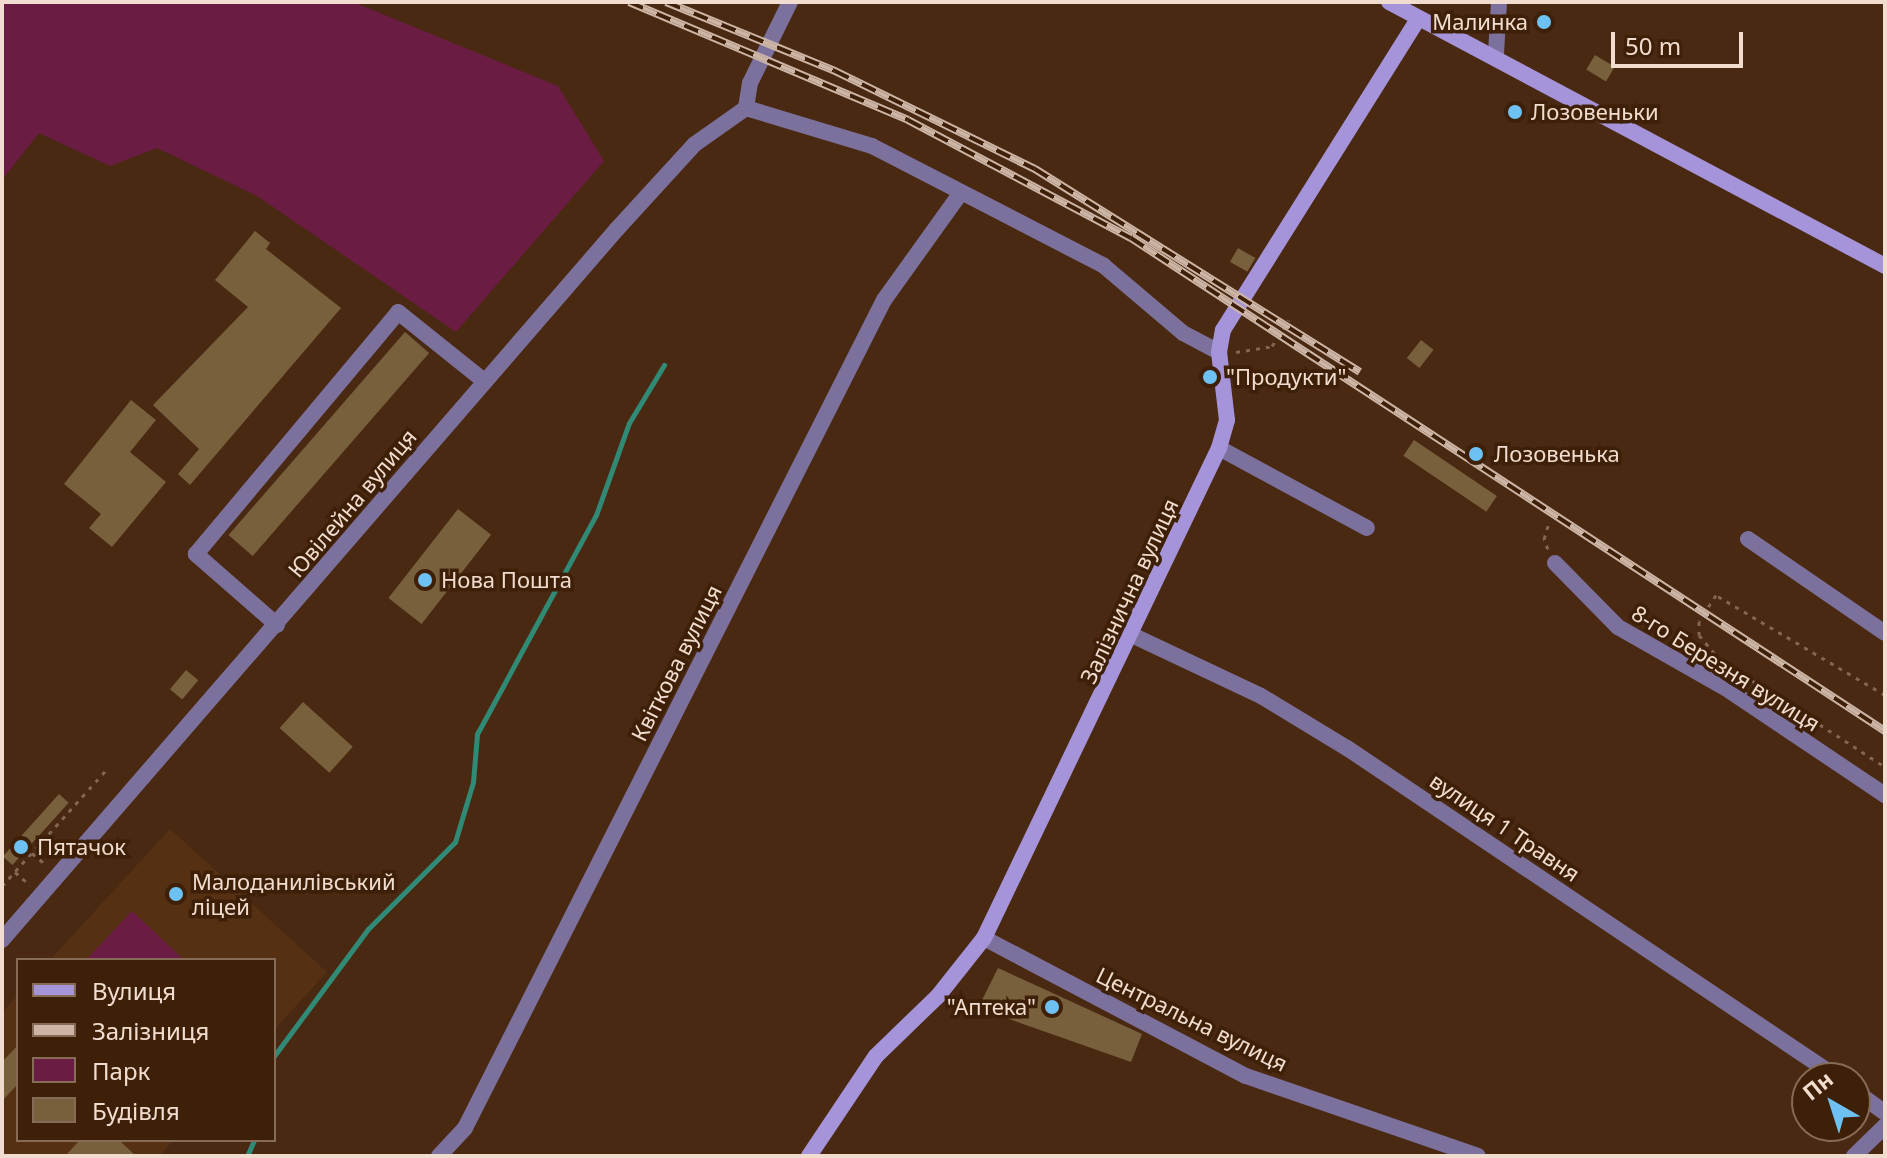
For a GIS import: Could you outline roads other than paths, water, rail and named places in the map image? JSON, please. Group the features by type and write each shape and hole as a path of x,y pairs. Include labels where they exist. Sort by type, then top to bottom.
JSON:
{"street":[{"path":"790,2 750,83 746,108 872,146 1104,266 1183,333 1219,352 1223,330 1419,18"},
{"path":"1389,2 1496,54 1885,266"},
{"path":"1496,54 1499,2"},
{"name":"Ювілейна вулиця","path":"2,940 277,625 484,381 695,144 746,108"},
{"name":"Квіткова вулиця","path":"439,1156 465,1128 884,300 960,194"},
{"path":"277,625 196,554 398,312 484,381"},
{"name":"Залізнична вулиця","path":"809,1156 876,1056 984,938 1134,636 1219,448 1228,401 1219,352"},
{"path":"1219,448 1367,528"},
{"path":"1748,539 1885,633"},
{"name":"8-го Березня вулиця","path":"1555,563 1618,627 1730,691 1885,795"},
{"name":"вулиця 1 Травня","path":"1134,636 1261,696 1347,748 1814,1062"},
{"name":"Центральна вулиця","path":"984,938 1246,1076 1478,1156"},
{"path":"1854,1156 1885,1126"}],"waterway":[{"path":"276,1053 368,929 455,842 473,782 477,734 596,515 629,423 664,365"},
{"path":"247,1156 253,1142"}],"railway":[{"path":"629,2 908,120 1131,238 1885,731"},
{"path":"666,2 835,71 1035,169 1360,372"}],"place":[{"name":"Малинка","path":"1544,22"},
{"name":"Лозовеньки","path":"1515,112"},
{"name":"\"Продукти\"","path":"1210,377"},
{"name":"Лозовенька","path":"1476,454"},
{"name":"Нова Пошта","path":"425,580"},
{"name":"Пятачок","path":"21,847"},
{"name":"Малоданилівський ліцей","path":"176,894"},
{"name":"\"Аптека\"","path":"1052,1007"}]}
